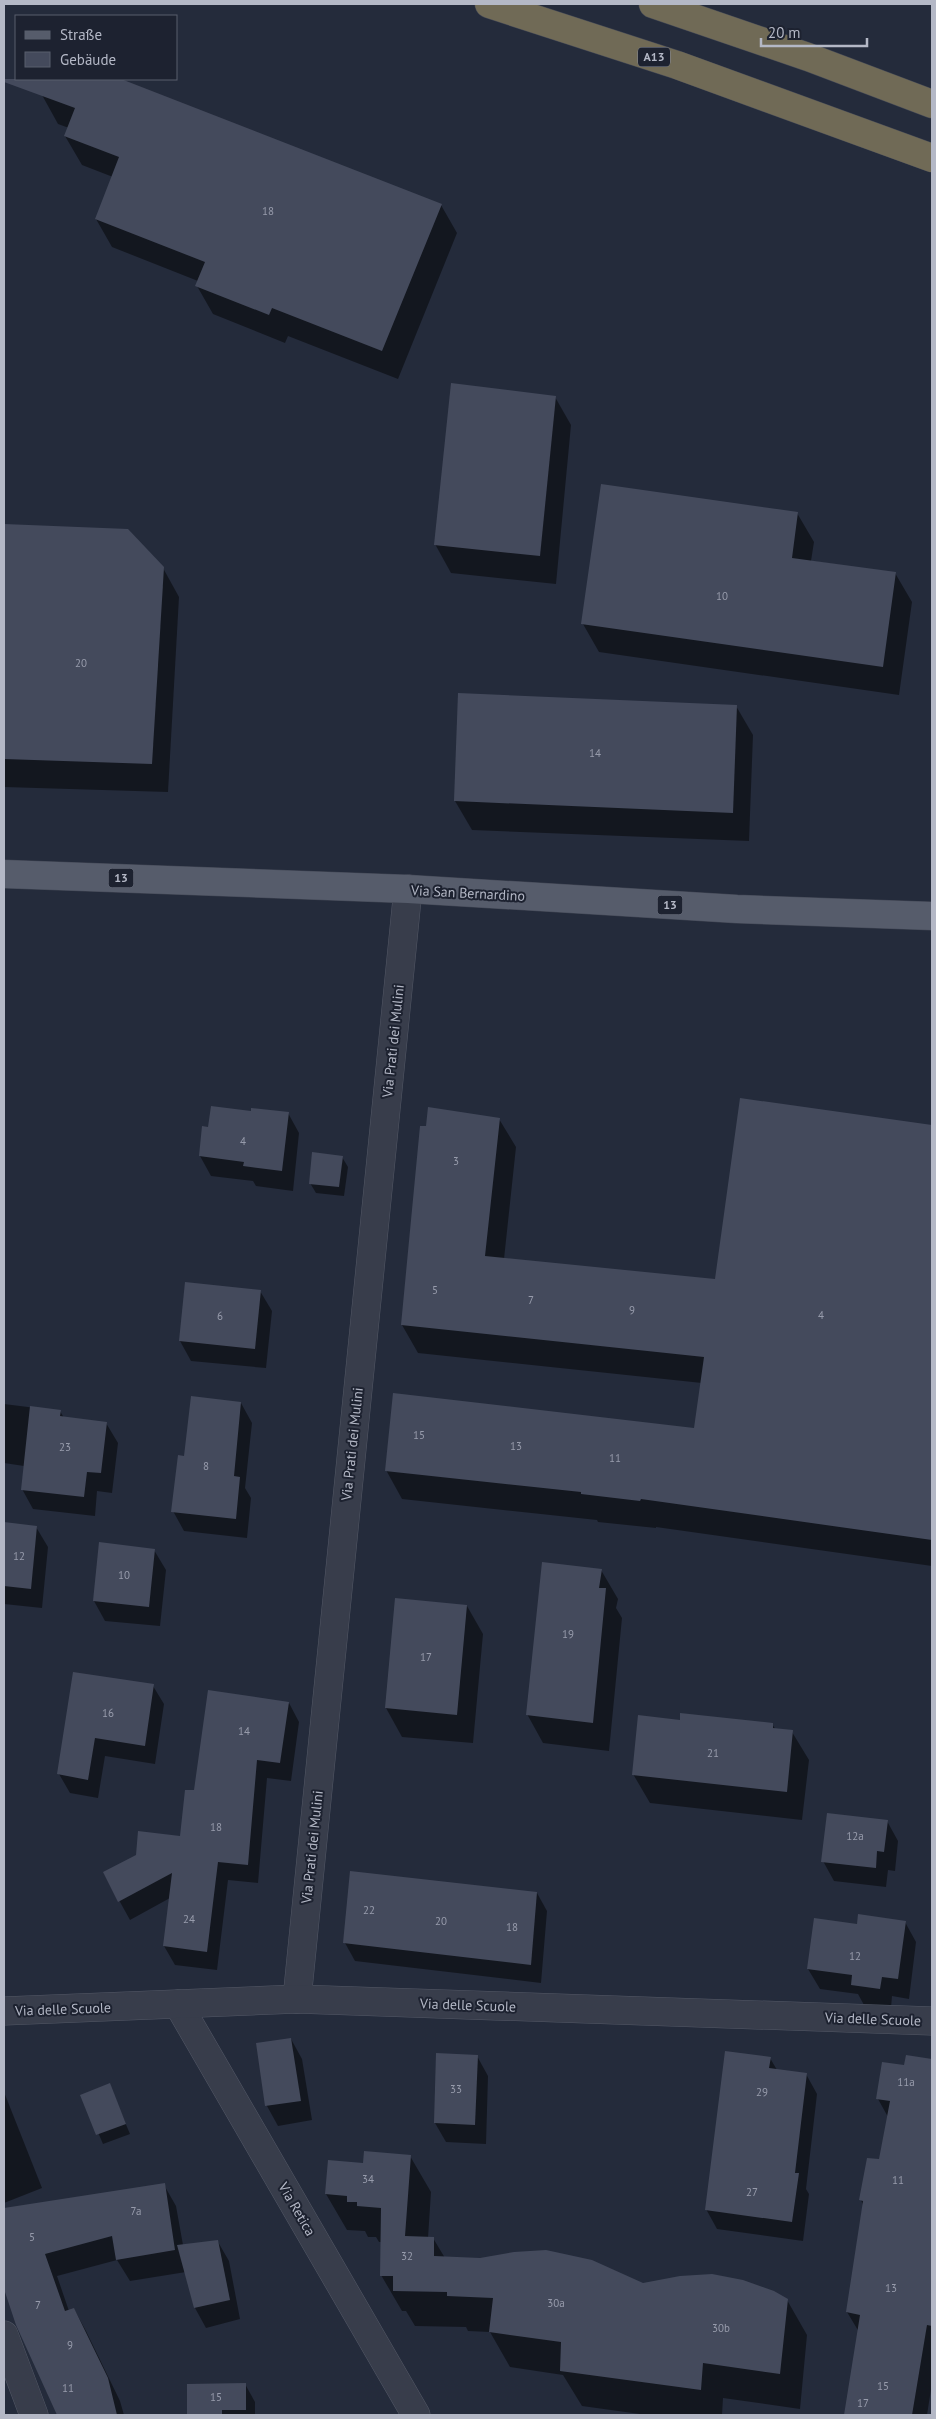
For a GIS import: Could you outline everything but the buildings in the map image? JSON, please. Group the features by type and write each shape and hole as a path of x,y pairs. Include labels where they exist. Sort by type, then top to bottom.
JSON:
{"highway":[{"name":"A13","path":"489,4 677,65 817,114 932,158"},
{"path":"653,4 808,57 932,104"}],"main road":[{"name":"Via San Bernardino","path":"4,874 408,889 737,909 932,916"}],"street":[{"name":"Via Prati dei Mulini","path":"296,1999 408,889"},
{"name":"Via delle Scuole","path":"4,2011 296,1999 932,2021"},
{"name":"Via Retica","path":"178,2004 416,2415"},
{"path":"4,2335 34,2415"}]}
